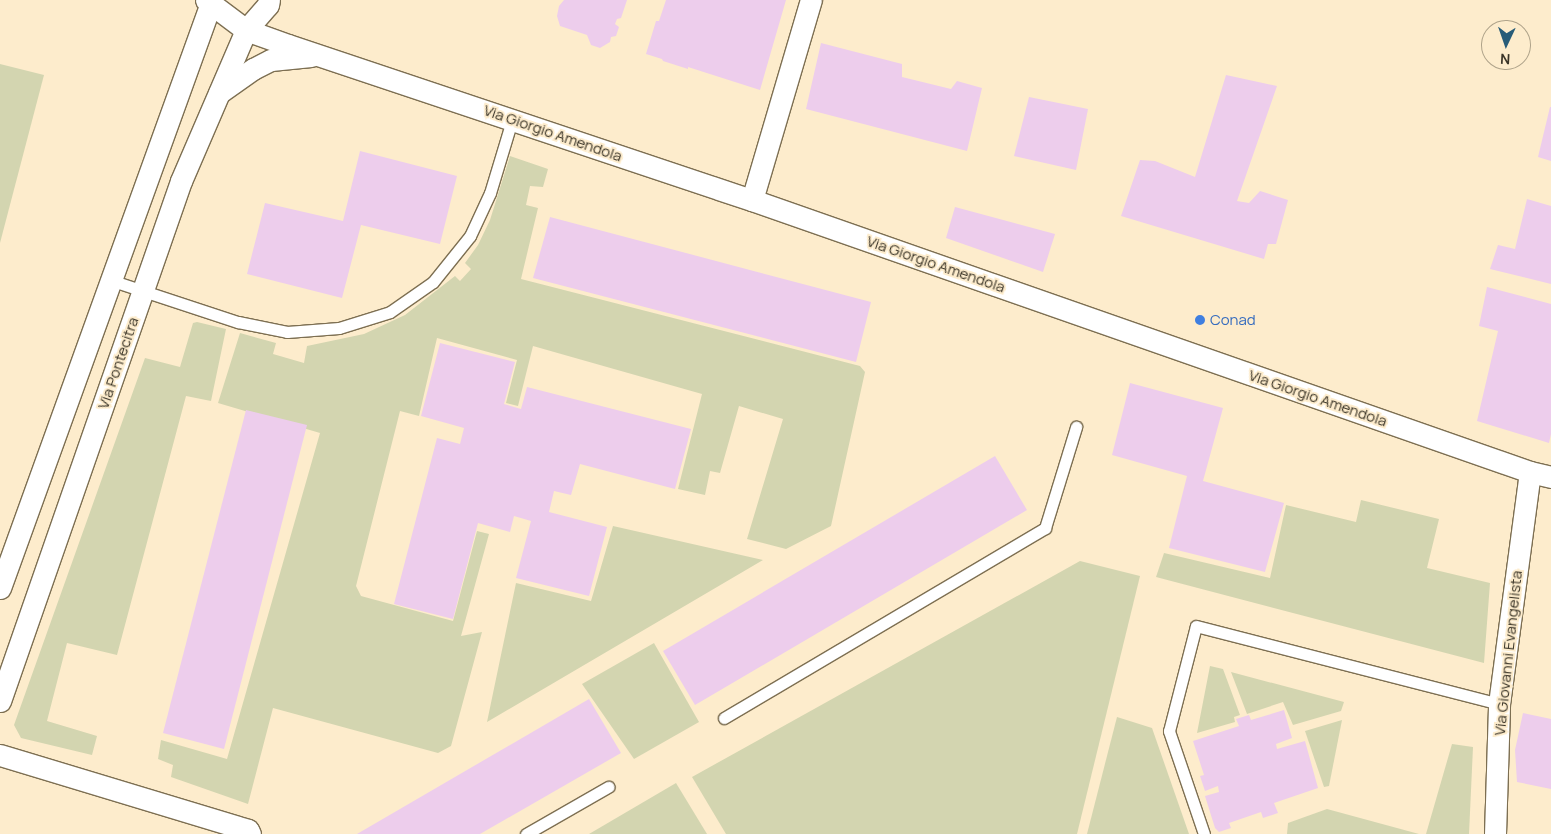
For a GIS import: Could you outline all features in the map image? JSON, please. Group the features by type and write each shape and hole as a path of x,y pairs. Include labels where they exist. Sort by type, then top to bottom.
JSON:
{"street":[{"name":"Via Pontecitra","path":"0,701 181,181 246,30 268,5 269,0"},
{"path":"752,200 811,0"},
{"name":"Via Giorgio Amendola","path":"208,2 246,30 752,200 1530,472 1551,477"},
{"path":"0,588 110,280 181,90 208,2"},
{"name":"Via Giorgio Amendola","path":"218,93 253,69 271,60 320,55"},
{"name":"Via Giovanni Evangelista","path":"1495,834 1499,704 1530,472"},
{"path":"0,755 248,830 250,834"}],"lane":[{"path":"110,280 238,322 287,332 338,328 390,312 434,282 470,236 490,193 512,120"},
{"path":"724,718 1045,528 1076,427"},
{"path":"1204,834 1169,732 1196,626 1499,704"},
{"path":"526,834 608,787"}],"green space":[{"path":"0,64 44,75 0,243"},
{"path":"510,156 548,169 543,187 530,186 526,205 538,208 521,279 860,366 865,372 831,526 786,549 747,539 783,419 739,406 720,473 710,471 705,495 678,489 702,394 533,346 518,406 506,403 517,360 437,338 419,416 400,411 356,586 361,596 453,621 477,531 489,534 461,636 482,632 451,746 438,753 273,708 248,804 171,777 173,765 158,759 161,740 227,759 320,433 218,403 240,333 276,343 273,354 304,363 307,346 364,334 405,315 455,276 460,281 471,269 465,263 478,245 490,220"},
{"path":"197,322 226,329 211,401 186,396 117,655 67,643 47,721 97,736 92,755 21,738 14,725 145,358 180,367 193,323"},
{"path":"1361,500 1439,519 1427,568 1490,583 1484,663 1156,577 1164,553 1270,578 1286,505 1356,522"},
{"path":"613,526 763,560 487,722 516,583 591,601"},
{"path":"1080,561 1140,576 1077,834 726,834 692,777"},
{"path":"654,643 699,722 634,759 582,684"},
{"path":"1210,666 1223,669 1240,715 1234,717 1235,722 1197,733"},
{"path":"1231,672 1344,702 1341,711 1293,725 1283,702 1247,714"},
{"path":"1117,717 1152,728 1189,834 1087,834"},
{"path":"1342,720 1329,786 1324,787 1305,731"},
{"path":"1452,744 1473,747 1469,834 1426,834"},
{"path":"676,783 707,834 589,834"},
{"path":"1327,809 1419,834 1287,834 1288,823"}],"building":[{"path":"564,0 627,0 621,18 617,19 615,24 619,27 616,36 611,37 610,42 600,48 591,45 587,35 560,26 557,16 559,6"},
{"path":"666,0 786,0 760,90 688,67 688,69 646,54 656,21 659,21"},
{"path":"821,43 902,64 902,77 951,89 957,81 982,88 967,151 806,109"},
{"path":"1226,75 1277,86 1237,201 1249,203 1260,191 1288,200 1276,244 1268,244 1264,259 1121,216 1140,160 1155,161 1195,177"},
{"path":"1029,97 1088,109 1076,170 1014,156"},
{"path":"1551,107 1551,161 1538,157"},
{"path":"360,151 457,176 440,244 361,225 342,298 247,274 265,203 343,221"},
{"path":"1527,199 1551,206 1551,284 1490,269 1498,245 1515,249"},
{"path":"955,207 1055,234 1043,272 946,238"},
{"path":"550,217 871,302 856,362 533,278"},
{"path":"1487,287 1551,304 1551,434 1549,443 1477,421 1498,331 1479,326"},
{"path":"440,343 515,362 504,404 521,409 527,387 691,429 675,489 580,464 571,495 554,491 549,512 607,527 589,596 516,578 531,521 514,516 510,532 478,523 453,619 394,604 437,438 460,444 464,428 421,416"},
{"path":"1130,383 1223,408 1203,481 1284,503 1265,572 1169,548 1187,476 1112,455"},
{"path":"246,410 307,425 224,749 163,733"},
{"path":"995,456 1027,510 695,705 663,651"},
{"path":"589,699 621,753 480,834 357,834"},
{"path":"1284,710 1292,738 1276,744 1277,749 1305,741 1318,788 1274,803 1278,813 1263,818 1261,812 1229,823 1231,828 1219,832 1215,828 1205,796 1219,792 1218,786 1205,791 1200,776 1204,775 1193,741 1239,726 1236,719 1249,715 1251,720"},
{"path":"1523,713 1551,719 1551,789 1517,782 1515,750"}],"place":[{"name":"Conad","path":"1200,320"}]}
